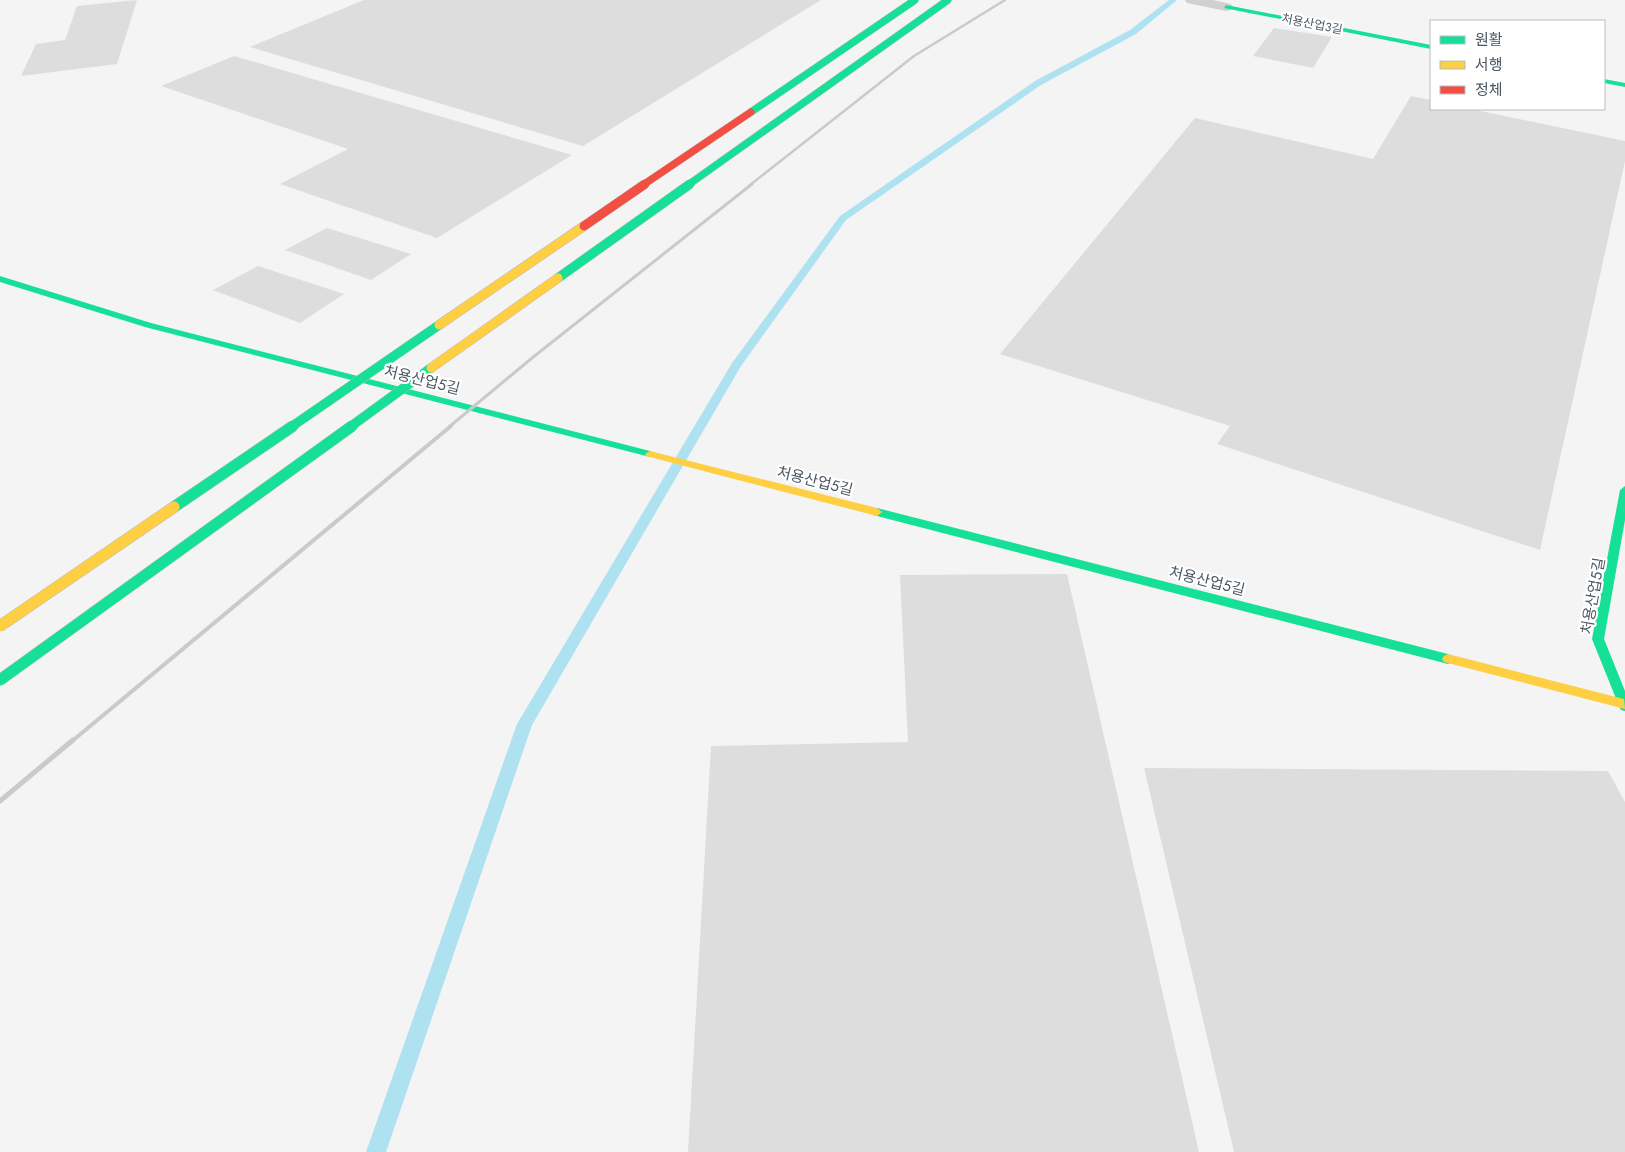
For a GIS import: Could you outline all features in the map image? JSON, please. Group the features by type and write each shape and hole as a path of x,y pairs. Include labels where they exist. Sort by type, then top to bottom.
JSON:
{"main road":[{"path":"0,626 915,0"},
{"path":"0,680 263,488 948,0"},
{"name":"처용산업3길","path":"1226,7 1430,47"},
{"path":"1605,81 1625,85"},
{"name":"처용산업5길","path":"0,279 148,325 1625,705"},
{"name":"처용산업5길","path":"1625,490 1598,639 1625,705"}],"street":[{"name":"처용산업3길","path":"1192,0 1226,7"}],"building":[{"path":"137,0 117,64 21,76 36,44 65,40 77,6"},
{"path":"364,0 821,0 583,146 250,47"},
{"path":"1274,28 1332,37 1313,68 1253,56"},
{"path":"234,56 572,155 437,238 280,184 348,149 161,86"},
{"path":"1411,96 1430,100 1430,110 1476,110 1625,141 1625,161 1540,550 1217,444 1230,426 1000,354 1195,118 1373,159"},
{"path":"327,228 411,254 371,280 285,250"},
{"path":"258,266 344,294 300,323 213,290"},
{"path":"1067,574 1199,1152 688,1152 711,746 908,742 900,575"},
{"path":"1144,768 1608,771 1625,802 1625,1152 1234,1152"}],"waterway":[{"path":"376,1152 525,724 736,365 843,218 1038,83 1133,32 1173,0"}],"railway":[{"path":"750,185 914,56 1005,0"},
{"path":"449,427 532,358 752,184"},
{"path":"71,742 451,426"},
{"path":"0,801 73,740"}],"traffic: fast":[{"path":"751,112 915,0"},
{"path":"558,278 948,0"},
{"path":"1226,7 1430,47"},
{"path":"1605,81 1625,85"},
{"path":"0,279 148,325 650,454"},
{"path":"174,507 439,325"},
{"path":"0,680 431,368"},
{"path":"1625,490 1598,639 1625,706"},
{"path":"877,512 1448,659"}],"traffic: slow":[{"path":"439,325 584,226"},
{"path":"431,368 558,278"},
{"path":"650,454 877,512"},
{"path":"0,626 174,507"},
{"path":"1448,659 1624,704"}],"traffic: jam":[{"path":"584,226 751,112"}]}
